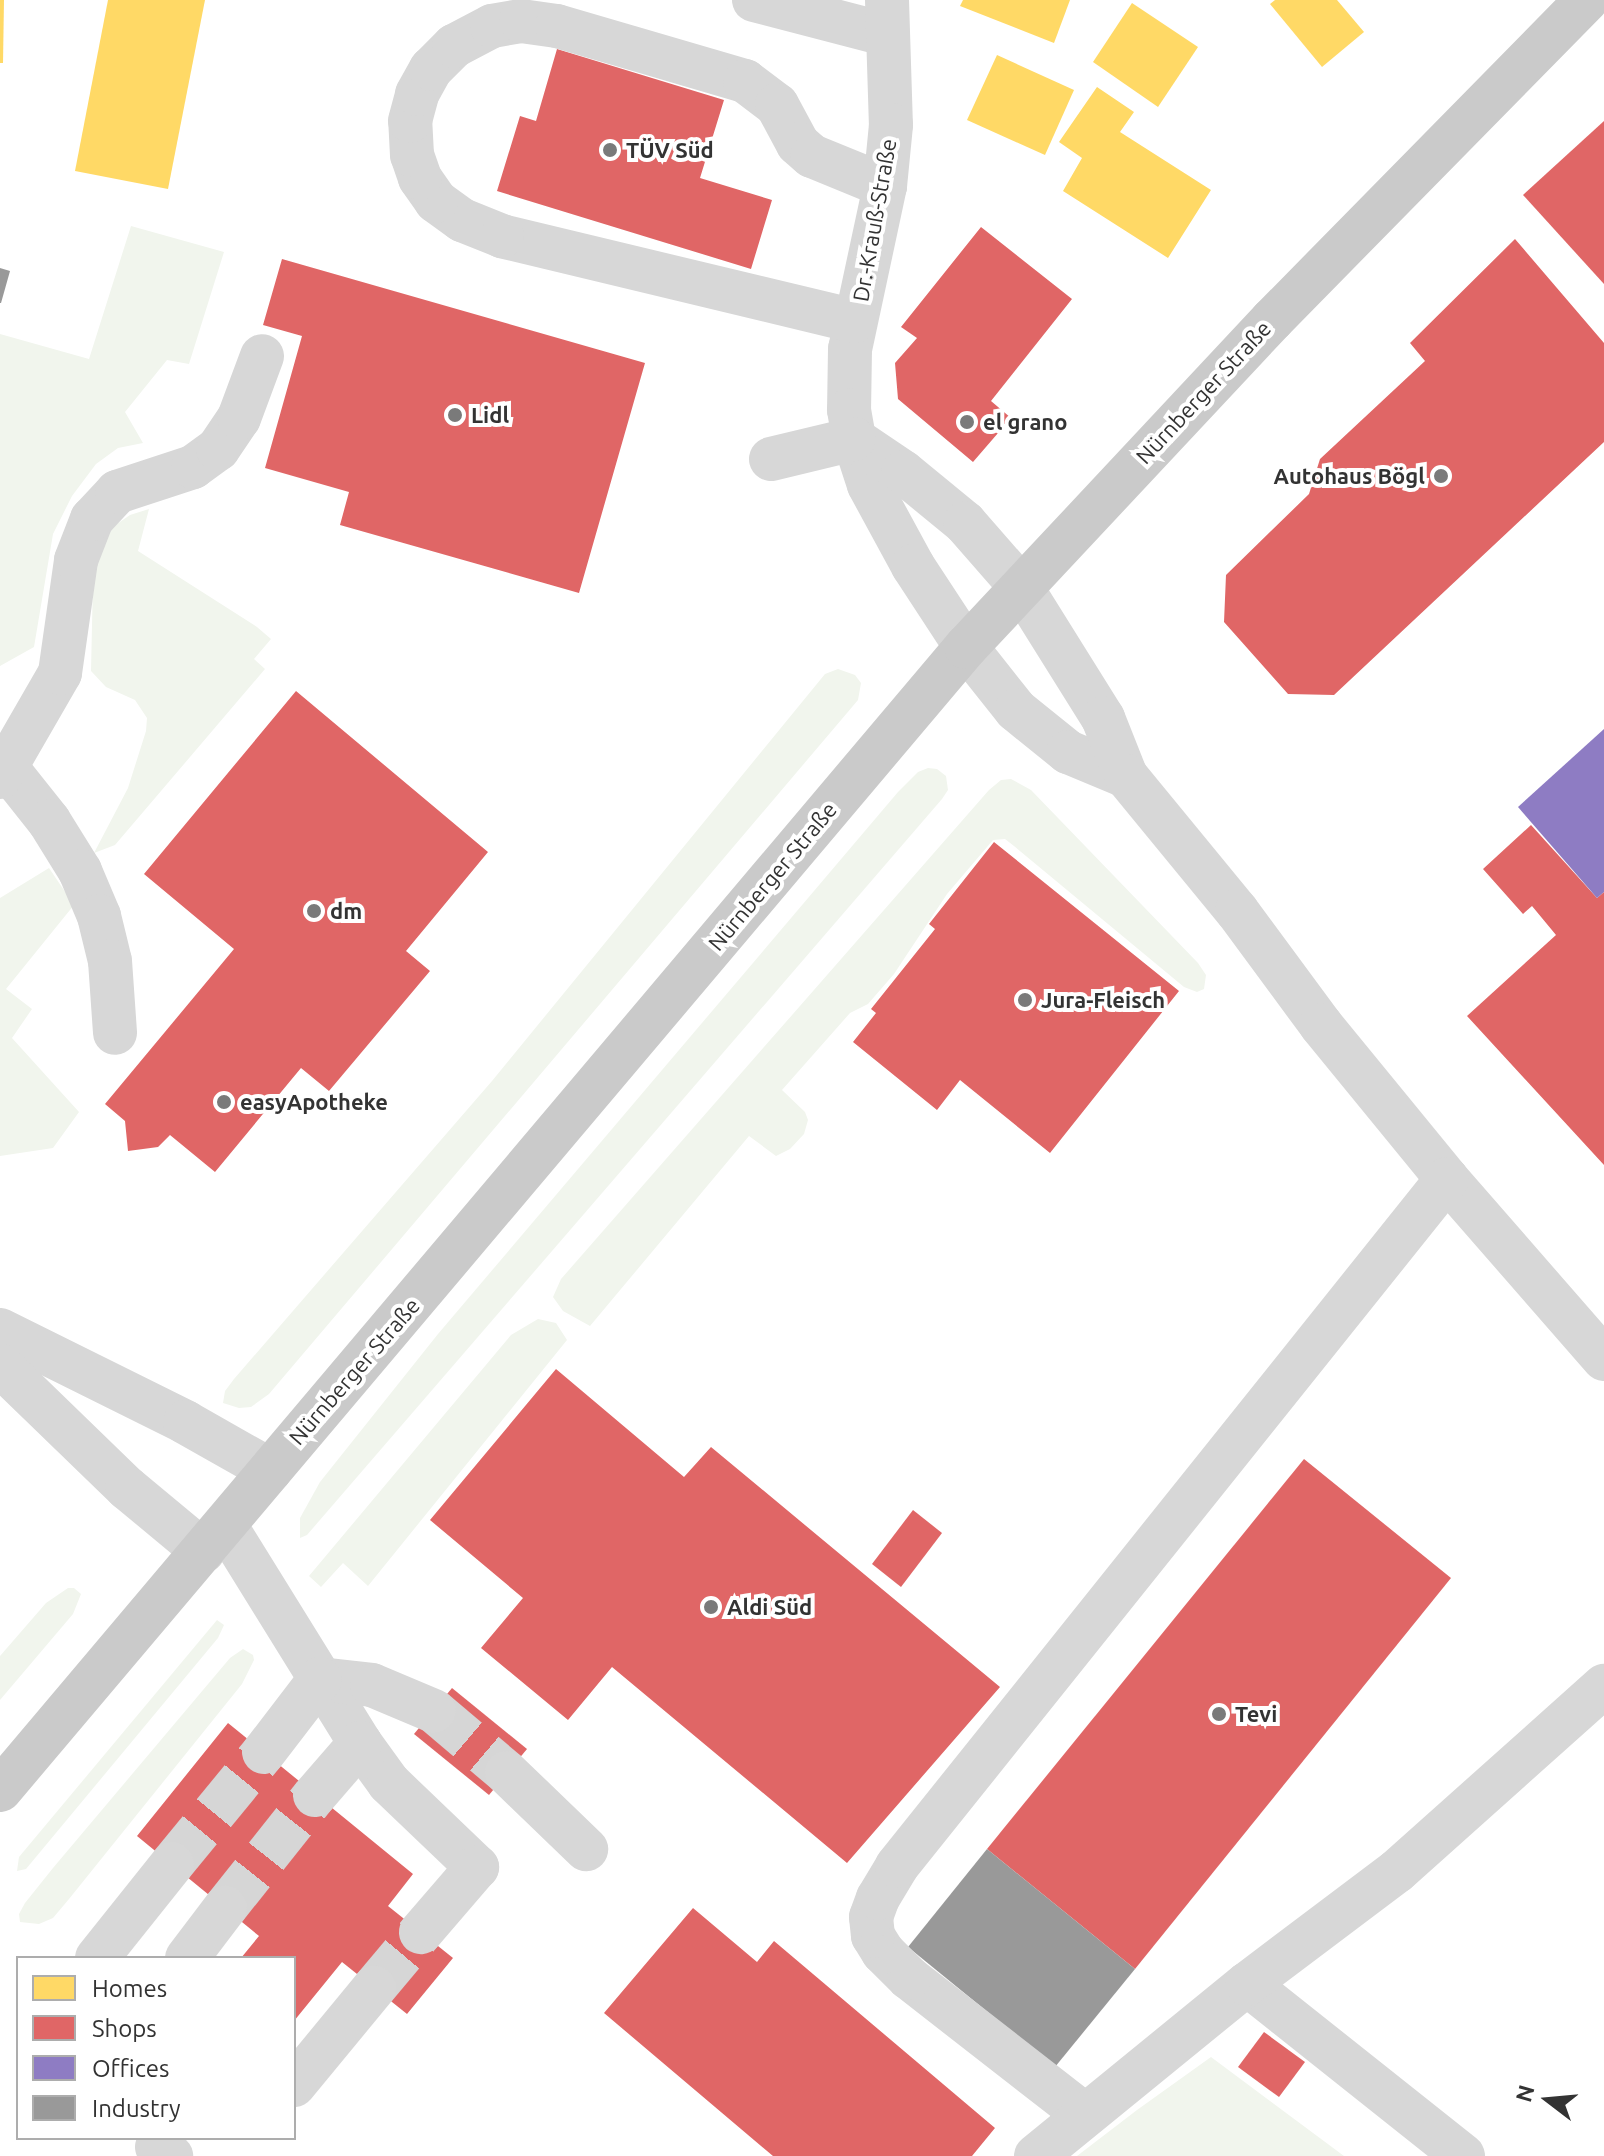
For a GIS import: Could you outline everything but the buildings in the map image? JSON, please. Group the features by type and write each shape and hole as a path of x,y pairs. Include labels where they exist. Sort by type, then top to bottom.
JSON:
{"main road":[{"name":"Nürnberger Straße","path":"0,1790 966,647 1272,320 1587,0"}],"street":[{"path":"754,0 887,17"},
{"name":"Dr.-Krauß-Straße","path":"887,17 891,125 885,186 855,321 848,379 854,439 869,485 892,529 966,647 1016,710 1045,737 1068,752 1126,776"},
{"path":"855,321 502,236 462,220 436,201 420,178 412,155 410,121 417,94 431,69 454,46 492,26 533,22 668,56 745,81 777,105 798,144 812,156 885,186"},
{"path":"115,1033 110,961 99,916 80,871 49,821 3,772 60,673 76,560 92,519 117,492 193,467 218,449 239,418 262,356"},
{"path":"771,459 854,439 903,472 965,523 1021,587 1103,718 1126,776 1237,911 1321,1025 1447,1179 1604,1359"},
{"path":"1085,2115 909,1978 873,1936 871,1917 874,1907 897,1866 1447,1179"},
{"path":"0,1330 185,1422 270,1470"},
{"path":"0,1365 127,1488 214,1538 320,1679 389,1783 477,1867 421,1932"},
{"path":"320,1679 372,1685 434,1711"},
{"path":"264,1752 320,1679"},
{"path":"1036,2156 1247,1984 1397,1871 1604,1686"},
{"path":"315,1795 360,1743"},
{"path":"507,1773 586,1849"},
{"path":"99,1956 172,1864"},
{"path":"189,1956 225,1908"},
{"path":"1247,1984 1463,2156"},
{"path":"296,2083 374,1988"}],"shaded area":[{"path":"131,226 224,252 189,364 167,360 125,412 143,443 118,448 96,464 72,496 53,534 34,647 0,666 0,334 89,359"},
{"path":"149,509 138,551 271,639 254,659 265,669 115,845 94,853 128,788 146,731 147,718 135,700 106,687 91,671 93,579 102,545 114,526 130,515"},
{"path":"838,669 855,675 861,683 858,700 269,1394 251,1407 239,1408 223,1403 225,1391 234,1379 492,1081 825,674"},
{"path":"937,769 946,776 948,790 942,799 307,1535 300,1538 300,1518 320,1482 438,1334 898,792 918,772"},
{"path":"1011,779 1031,790 1198,963 1206,975 1204,989 1197,992 1184,987 1005,839 993,840 947,894 894,974 868,1004 850,1013 782,1090 805,1112 808,1120 804,1134 790,1149 776,1156 749,1136 590,1326 563,1311 553,1297 561,1279 989,790 1001,780"},
{"path":"49,868 74,905 6,989 32,1009 12,1038 79,1112 53,1148 0,1156 0,898"},
{"path":"538,1319 556,1323 567,1340 368,1586 343,1563 321,1587 309,1576 511,1335"},
{"path":"68,1588 74,1588 81,1594 73,1614 0,1700 0,1656 46,1603"},
{"path":"217,1620 224,1625 218,1638 26,1869 17,1871 19,1857"},
{"path":"243,1649 253,1655 254,1660 242,1684 69,1899 53,1918 39,1924 20,1922 19,1914 25,1903 53,1868 230,1658"},
{"path":"1211,2057 1344,2156 1077,2156 1137,2110"}],"tunnel":[{"path":"434,1711 507,1773"},
{"path":"172,1864 264,1752"},
{"path":"225,1908 315,1795"},
{"path":"374,1988 421,1932"}],"place":[{"name":"TÜV Süd","path":"610,150"},
{"name":"Lidl","path":"455,415"},
{"name":"el grano","path":"967,422"},
{"name":"Autohaus Bögl","path":"1441,476"},
{"name":"dm","path":"314,911"},
{"name":"Jura-Fleisch","path":"1025,1000"},
{"name":"easyApotheke","path":"224,1102"},
{"name":"Aldi Süd","path":"711,1607"},
{"name":"Tevi","path":"1219,1714"}]}
